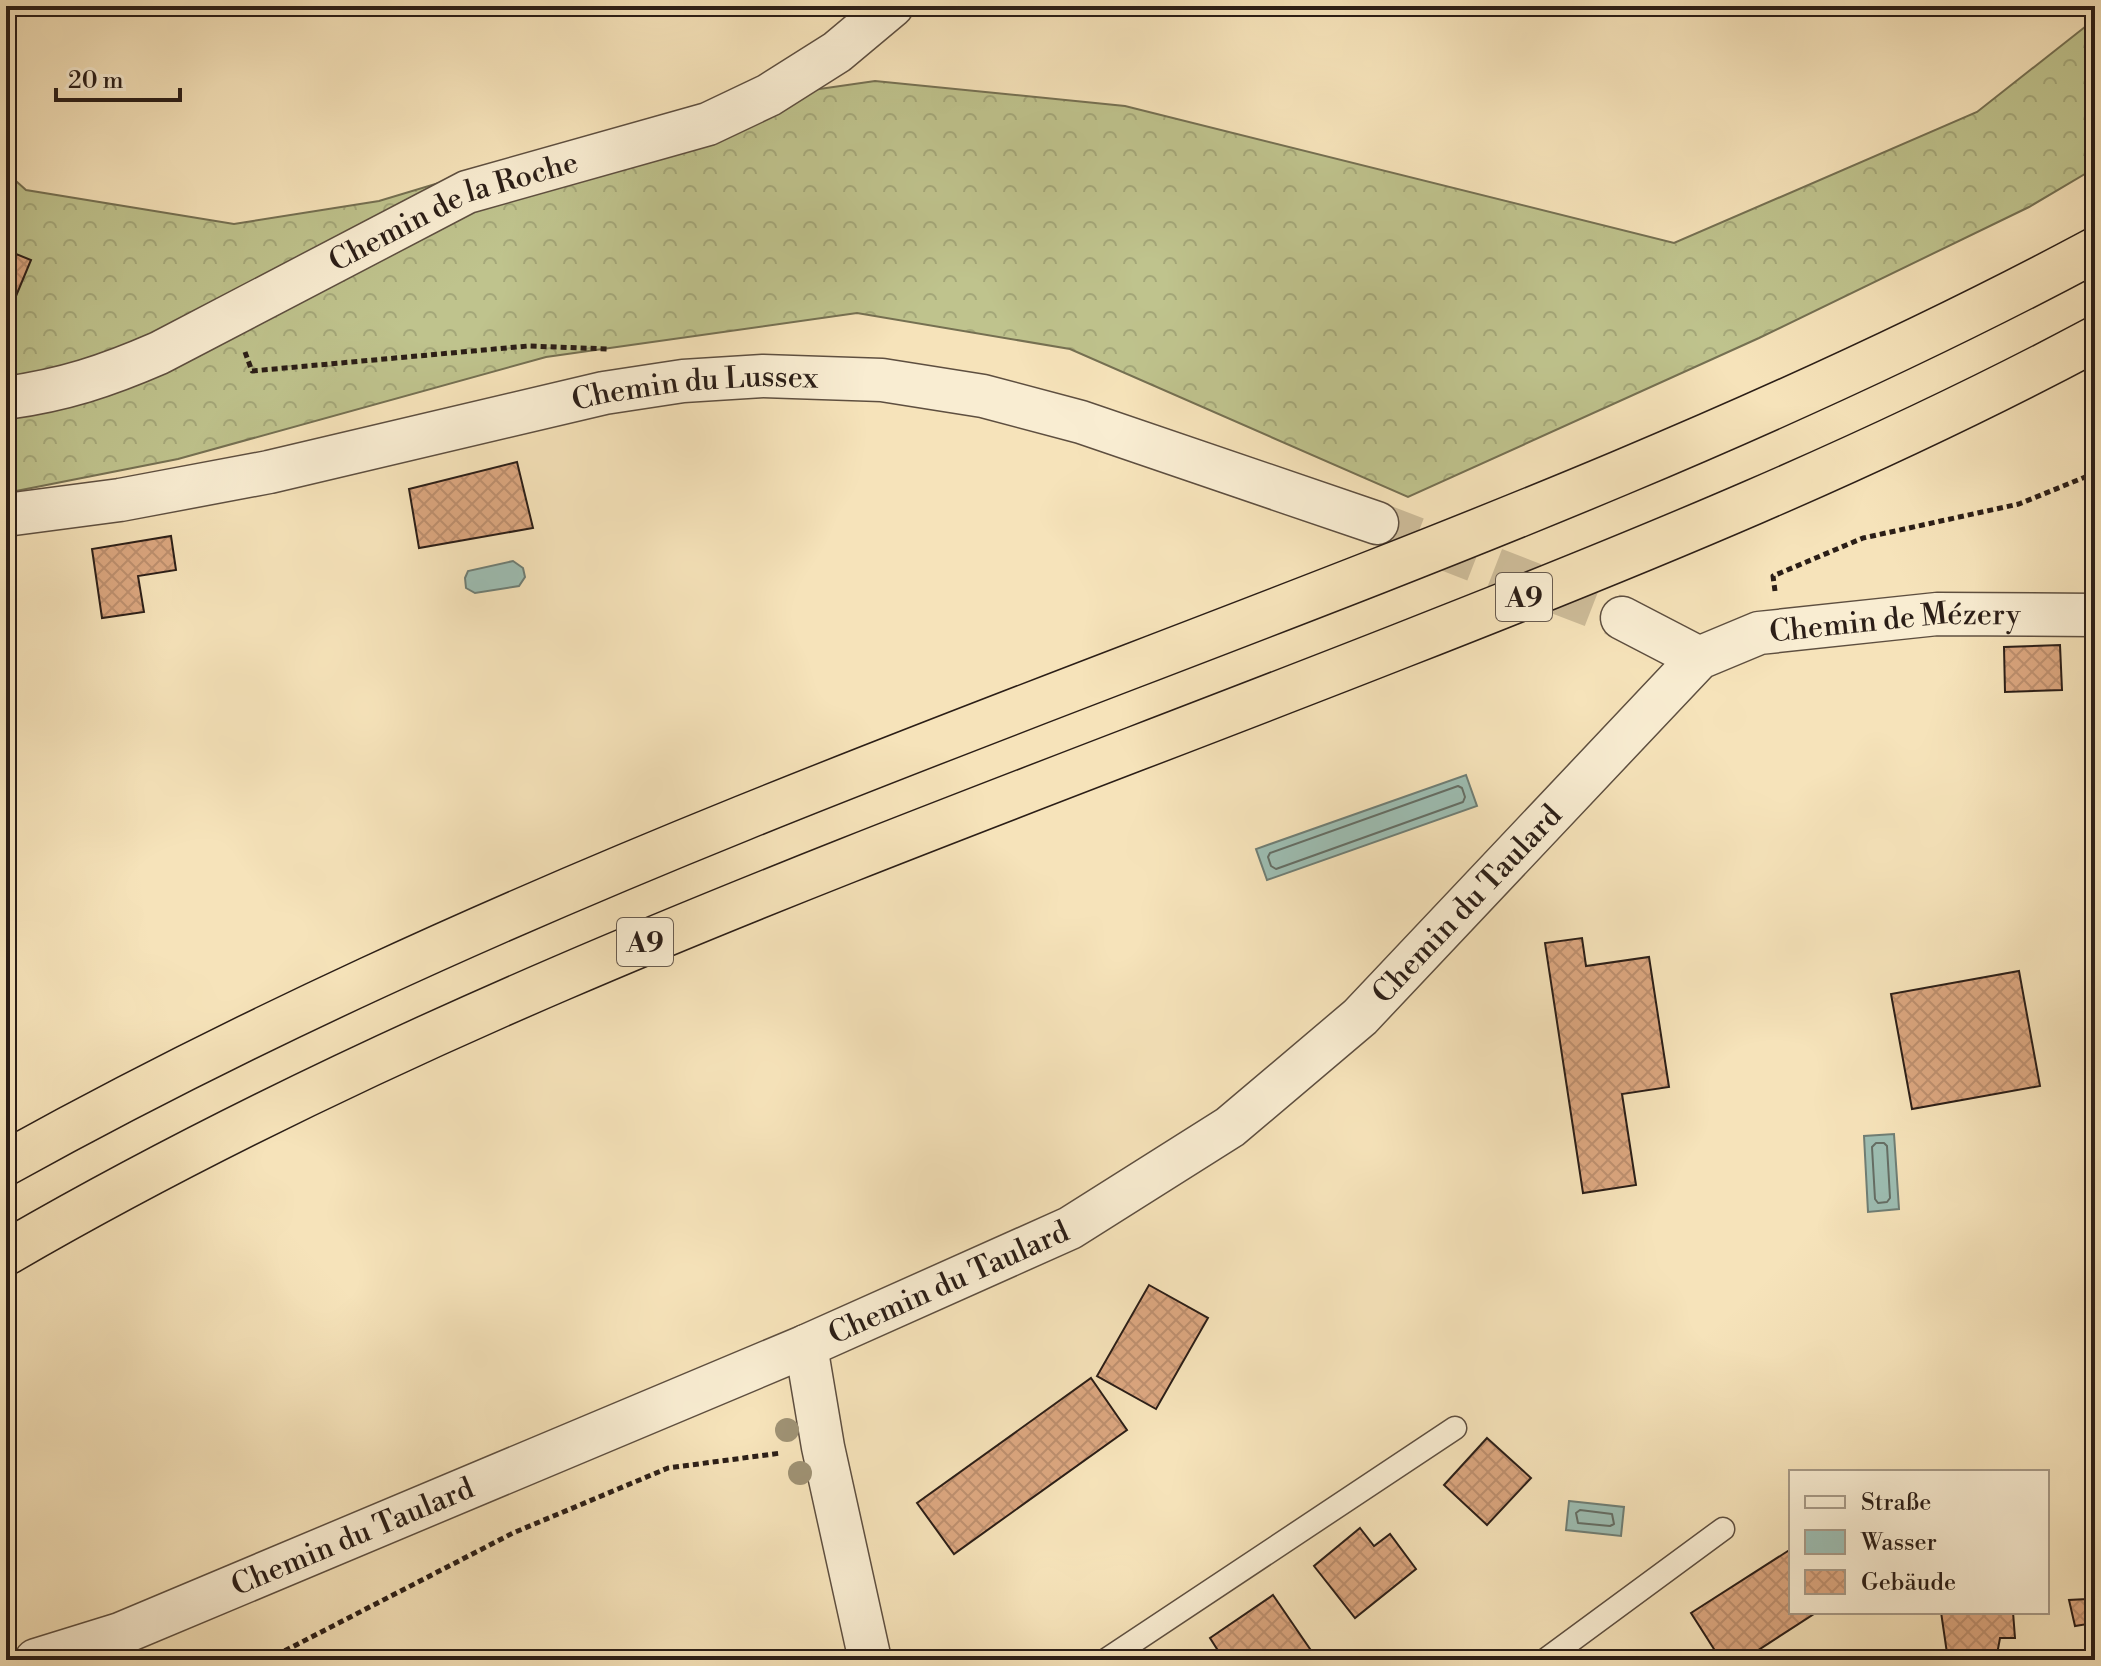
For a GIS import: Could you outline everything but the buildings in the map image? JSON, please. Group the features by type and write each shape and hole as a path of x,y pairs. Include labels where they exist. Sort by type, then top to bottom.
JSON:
{"highway":[{"name":"A9","path":"6,1163 210,1054 529,907 743,817 1497,523 1709,436 1923,339 2095,250"},
{"name":"A9","path":"6,1253 246,1123 493,1008 771,890 1451,626 1740,508 1943,416 2095,339"}],"street":[{"name":"Chemin de la Roche","path":"6,398 55,391 106,376 159,353 467,192 708,124 769,95 837,52 892,6"},
{"name":"Chemin du Lussex","path":"6,515 120,500 269,472 604,393 683,381 763,376 882,380 983,396 1081,422 1377,523"},
{"name":"Chemin de Mézery","path":"1699,658 1759,633 1849,623 1937,614 2095,615"},
{"path":"1622,618 1699,658"},
{"name":"Chemin du Taulard","path":"36,1660 120,1634 806,1346 1070,1228 1230,1127 1360,1017 1699,658"},
{"path":"806,1346 823,1447 870,1660"}],"lane":[{"path":"1106,1660 1455,1428"},
{"path":"1545,1660 1723,1529"}],"path":[{"path":"252,371 528,346 615,350"},
{"path":"1773,576 1863,538 2019,504 2095,473"},
{"path":"267,1660 513,1533 668,1468 823,1447"}],"green space":[{"path":"2095,19 2095,168 2029,207 1759,338 1408,497 1070,349 857,313 546,357 178,459 6,493 6,172 26,190 234,224 379,201 688,108 875,81 1125,106 1674,243 1977,112"}],"water":[{"path":"513,561 523,568 525,577 519,586 475,593 466,588 468,571"},
{"path":"1466,775 1477,806 1267,880 1256,849"},
{"path":"1894,1134 1899,1209 1868,1212 1864,1136"},
{"path":"1569,1501 1624,1507 1621,1536 1566,1530"}],"tunnel":[{"path":"1377,523 1622,618"}]}
